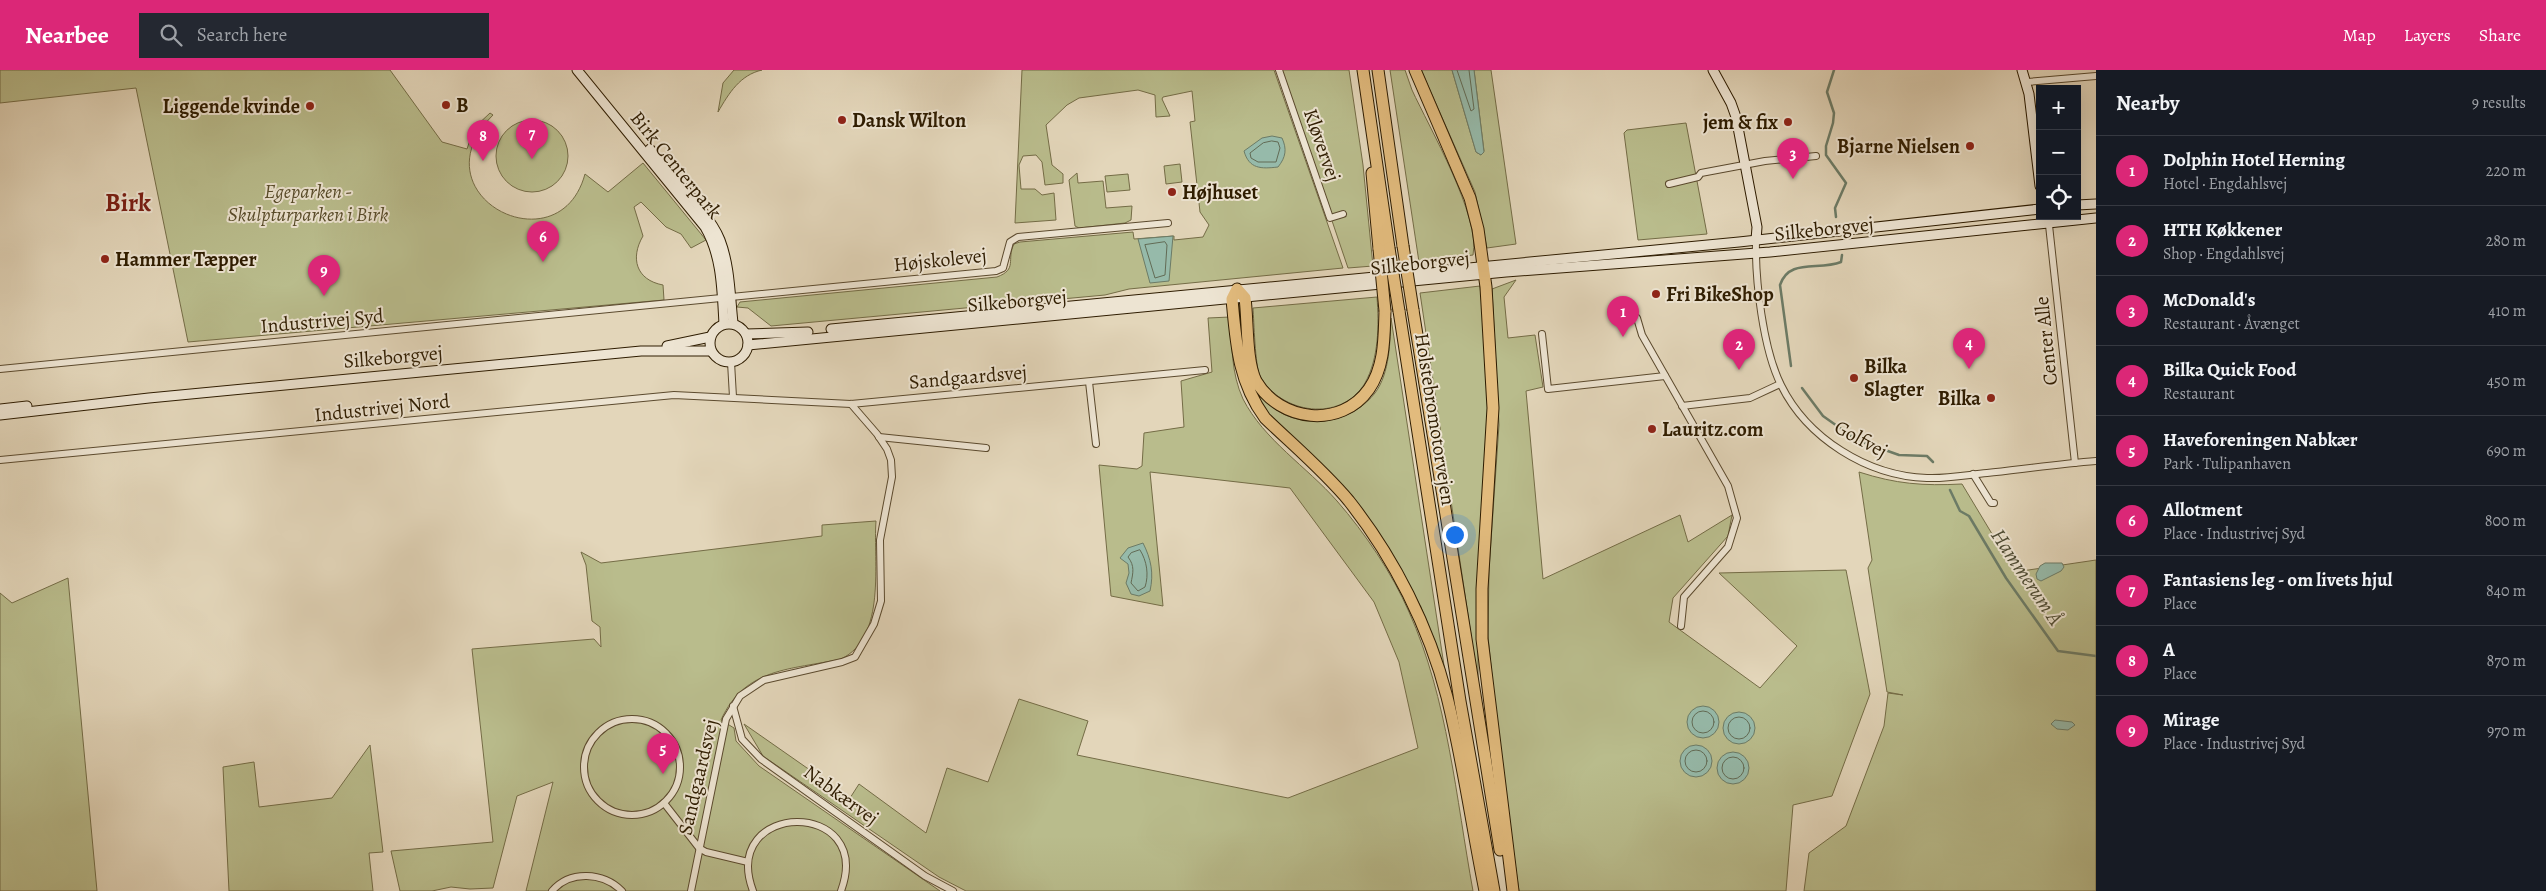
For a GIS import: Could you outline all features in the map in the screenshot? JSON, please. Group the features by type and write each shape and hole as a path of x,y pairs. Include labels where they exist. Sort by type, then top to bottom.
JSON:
{"highway":[{"path":"1238,295 1254,376 1269,397 1284,409 1304,416 1323,416 1342,410 1357,401 1369,389 1379,369 1384,348 1384,249 1372,188 1372,138 1363,70"},
{"name":"Holstebromotorvejen","path":"1378,70 1413,310 1508,891"},
{"path":"1415,70 1470,198 1478,229 1484,270 1491,342 1493,408 1482,589 1482,639 1513,891"},
{"name":"Holstebromotorvejen","path":"1384,249 1399,311 1459,691 1494,891"},
{"path":"1238,295 1240,368 1245,386 1255,405 1265,418 1348,500 1390,561 1416,609 1435,658 1447,697 1485,891"}],"main road":[{"name":"Birk Centerpark","path":"577,70 592,84"},
{"name":"Birk Centerpark","path":"584,70 592,84 705,227 713,241 726,298 728,324"},
{"path":"1713,70 1731,103 1746,164 1757,228 1756,240"},
{"path":"2022,70 2026,82 2039,175"},
{"path":"2081,205 2096,204"},
{"name":"Silkeborgvej","path":"748,345 800,338 1484,270 2036,209"},
{"name":"Silkeborgvej","path":"2081,218 2096,218"},
{"name":"Silkeborgvej","path":"1484,270 1756,254 2041,220"},
{"name":"Silkeborgvej","path":"746,334 807,332 1238,295"},
{"path":"728,324 743,329 746,334 748,345 743,356 731,362 720,360 711,351 710,337 714,330 728,324"},
{"name":"Silkeborgvej","path":"641,351 710,337"},
{"name":"Silkeborgvej","path":"0,415 149,398 641,351 711,351"},
{"name":"Silkeborgvej","path":"0,409 149,398"}],"street":[{"name":"Kløvervej","path":"1279,70 1330,218 1343,214"},
{"path":"2026,82 2088,74 2096,76"},
{"path":"1669,184 1698,177 1701,173 1746,164 1816,156"},
{"name":"Center Alle","path":"2049,220 2075,463"},
{"name":"Højskolevej","path":"726,298 996,271 1003,268 1010,242 1018,237 1168,223"},
{"name":"Golfvej","path":"1756,240 1756,254 1767,340 1780,384 1794,407 1811,427 1834,446 1886,472 1926,478 2096,461"},
{"name":"Industrivej Syd","path":"0,368 726,298"},
{"path":"1637,318 1642,335 1728,486 1737,518 1728,547 1684,597 1681,626"},
{"path":"1542,334 1548,389 1665,376"},
{"path":"731,362 733,397"},
{"name":"Sandgaardsvej","path":"733,397 851,404 1205,370"},
{"path":"1089,382 1096,444"},
{"path":"1682,406 1750,398 1780,384"},
{"name":"Industrivej Nord","path":"0,460 674,395 733,397"},
{"name":"Sandgaardsvej","path":"690,891 726,719 733,706 750,688 764,680 842,662 855,656 864,644 874,624 881,600 880,540 892,476 891,460 878,437 851,404"},
{"path":"878,437 986,448"},
{"path":"1973,474 1991,503 1994,503"},
{"name":"Nabkærvej","path":"733,706 742,738 761,759 925,876 953,891"},
{"path":"634,718 648,721 661,728 672,738 678,751 680,772 673,792 664,804 645,813 623,814 609,809 598,801 589,789 584,776 584,761 588,747 596,735 607,725 620,720 634,718"},
{"path":"664,804 699,848 706,852 748,862"},
{"path":"752,891 748,879 748,862 754,845 765,832 780,824 797,820 814,823 829,832 840,845 846,861 846,878 841,891"},
{"path":"552,891 568,879 584,875 601,877 616,884 622,891"}],"green space":[{"name":"Egeparken - Skulpturparken i Birk","path":"0,70 390,70 442,142 467,149 474,128 490,113 493,115 473,144 470,171 480,194 499,210 523,219 548,217 570,202 585,174 608,192 643,163 706,240 691,248 681,234 666,227 641,202 634,207 643,236 637,252 636,260 638,267 647,278 663,285 664,300 188,342 136,88 0,103"},
{"path":"734,70 762,70 754,72 741,80 718,112 723,83"},
{"path":"1022,70 1274,70 1343,268 1129,289 1105,295 771,326 748,308 737,307 740,302 997,277 1007,271 1014,244 1020,242 1133,232 1134,239 1174,236 1174,240 1203,237 1209,225 1200,212 1190,122 1195,121 1192,91 1163,97 1162,99 1170,116 1156,117 1155,95 1138,90 1079,98 1067,105 1046,125 1052,165 1063,174 1063,183 1045,185 1042,162 1036,155 1023,156 1019,165 1021,189 1035,189 1042,195 1054,193 1056,220 1015,223"},
{"path":"1281,70 1349,70 1363,165 1373,266 1348,268"},
{"path":"1390,70 1405,70 1412,90 1452,172 1469,218 1473,239 1473,255 1419,262"},
{"path":"1421,70 1452,70 1476,152 1481,155 1484,151 1474,70 1491,70 1516,244 1487,248 1475,192"},
{"path":"532,120 552,126 562,136 568,156 562,176 552,186 532,192 512,186 502,176 496,156 502,136 512,126"},
{"path":"1686,123 1707,234 1638,240 1624,133 1627,130"},
{"path":"1180,164 1182,182 1166,184 1164,166"},
{"path":"1077,173 1078,183 1103,181 1106,208 1132,206 1131,220 1125,223 1079,228 1075,226 1069,180"},
{"path":"1128,174 1130,190 1107,192 1105,176"},
{"path":"1516,280 1504,297 1508,338 1535,335 1543,387 1526,391 1543,579 1680,515 1688,542 1732,515 1728,536 1673,598 1669,622 1760,688 1797,646 1719,573 1846,570 1870,694 1832,796 1793,805 1786,891 1519,891 1500,758 1488,636 1489,570 1499,425 1492,289"},
{"path":"1480,286 1486,344 1489,406 1478,601 1478,682 1420,293"},
{"path":"1377,297 1378,330 1373,363 1365,383 1354,396 1341,404 1327,408 1311,409 1282,399 1270,389 1260,376 1256,354 1253,308"},
{"path":"1230,317 1236,379 1243,399 1252,414 1274,440 1347,513 1368,540 1386,568 1409,612 1433,679 1442,714 1456,785 1473,891 966,891 939,877 763,756 744,724 850,798 859,784 926,833 947,768 988,782 1019,699 1088,721 1077,755 1288,798 1418,748 1399,662 1374,602 1290,488 1150,472 1163,606 1111,596 1099,465 1137,469 1142,466 1144,433 1184,427 1181,381 1212,372 1208,318"},
{"path":"1391,318 1445,672 1421,607 1393,556 1353,497 1268,413 1254,391 1279,411 1300,420 1323,421 1347,415 1367,402 1380,385 1388,357"},
{"path":"1859,472 1910,483 1935,485 1962,484 2015,572 2096,560 2096,891 1804,891 1809,853 1846,826 1884,726 1888,693 1903,695 1887,692 1868,568 1872,560"},
{"path":"876,521 875,597 865,634 856,648 841,659 787,669 756,680 731,703 721,720 734,728 736,741 759,766 940,891 526,891 553,782 517,796 493,888 470,889 451,887 432,891 400,891 391,851 493,842 472,649 594,639 601,647 600,627 592,621 586,565 581,552 601,563 822,536 822,525"},
{"path":"68,578 97,891 0,891 0,593 12,603"},
{"path":"370,745 383,852 369,853 373,891 229,891 223,767 254,762 259,807 332,798"}],"water":[{"path":"1452,70 1474,70 1484,152 1481,155 1476,152"},
{"path":"1272,136 1282,138 1284,142 1285,153 1281,163 1278,167 1266,168 1252,164 1244,151 1262,138"},
{"path":"1173,236 1169,281 1150,283 1138,239"},
{"path":"1143,543 1150,560 1152,578 1150,591 1139,596 1131,594 1126,583 1129,573 1128,564 1120,558 1128,548"},
{"path":"2045,563 2062,563 2064,567 2061,571 2041,581 2037,579 2036,574 2040,566"},
{"path":"1703,706 1714,711 1719,722 1714,733 1703,738 1692,733 1687,722 1692,711"},
{"path":"1739,712 1750,717 1755,728 1750,739 1739,744 1728,739 1723,728 1728,717"},
{"path":"2055,720 2072,722 2075,725 2068,730 2057,729 2051,724"},
{"path":"1696,745 1707,750 1712,761 1707,772 1696,777 1685,772 1680,761 1685,750"},
{"path":"1733,752 1744,757 1749,768 1744,779 1733,784 1722,779 1717,768 1722,757"}],"waterway":[{"name":"Hammerum Å","path":"1834,70 1827,92 1834,113 1826,146 1826,155 1846,183 1835,208 1836,217"},
{"name":"Hammerum Å","path":"1791,366 1780,285 1790,271 1797,268 1841,262 1842,255"},
{"name":"Hammerum Å","path":"1802,388 1823,416 1857,440 1899,455 1927,456 1933,462"},
{"name":"Hammerum Å","path":"1950,490 1960,511 1969,516 2006,578 2058,651 2096,656"}],"place":[{"name":"B","path":"446,105"},
{"name":"Liggende kvinde","path":"310,106"},
{"name":"Dansk Wilton","path":"842,120"},
{"name":"jem & fix","path":"1788,122"},
{"name":"Bjarne Nielsen","path":"1970,146"},
{"name":"Fantasiens leg - om livets hjul","path":"532,159"},
{"name":"A","path":"483,161"},
{"name":"McDonald's","path":"1793,179"},
{"name":"Højhuset","path":"1172,192"},
{"name":"Hammer Tæpper","path":"105,259"},
{"name":"Allotment","path":"543,262"},
{"name":"Fri BikeShop","path":"1656,294"},
{"name":"Mirage","path":"324,296"},
{"name":"Dolphin Hotel Herning","path":"1623,337"},
{"name":"Bilka Quick Food","path":"1969,369"},
{"name":"HTH Køkkener","path":"1739,370"},
{"name":"Bilka Slagter","path":"1854,378"},
{"name":"Bilka","path":"1991,398"},
{"name":"Lauritz.com","path":"1652,429"},
{"name":"Haveforeningen Nabkær","path":"663,774"}],"district":[{"name":"Birk","path":"128,203"}]}
